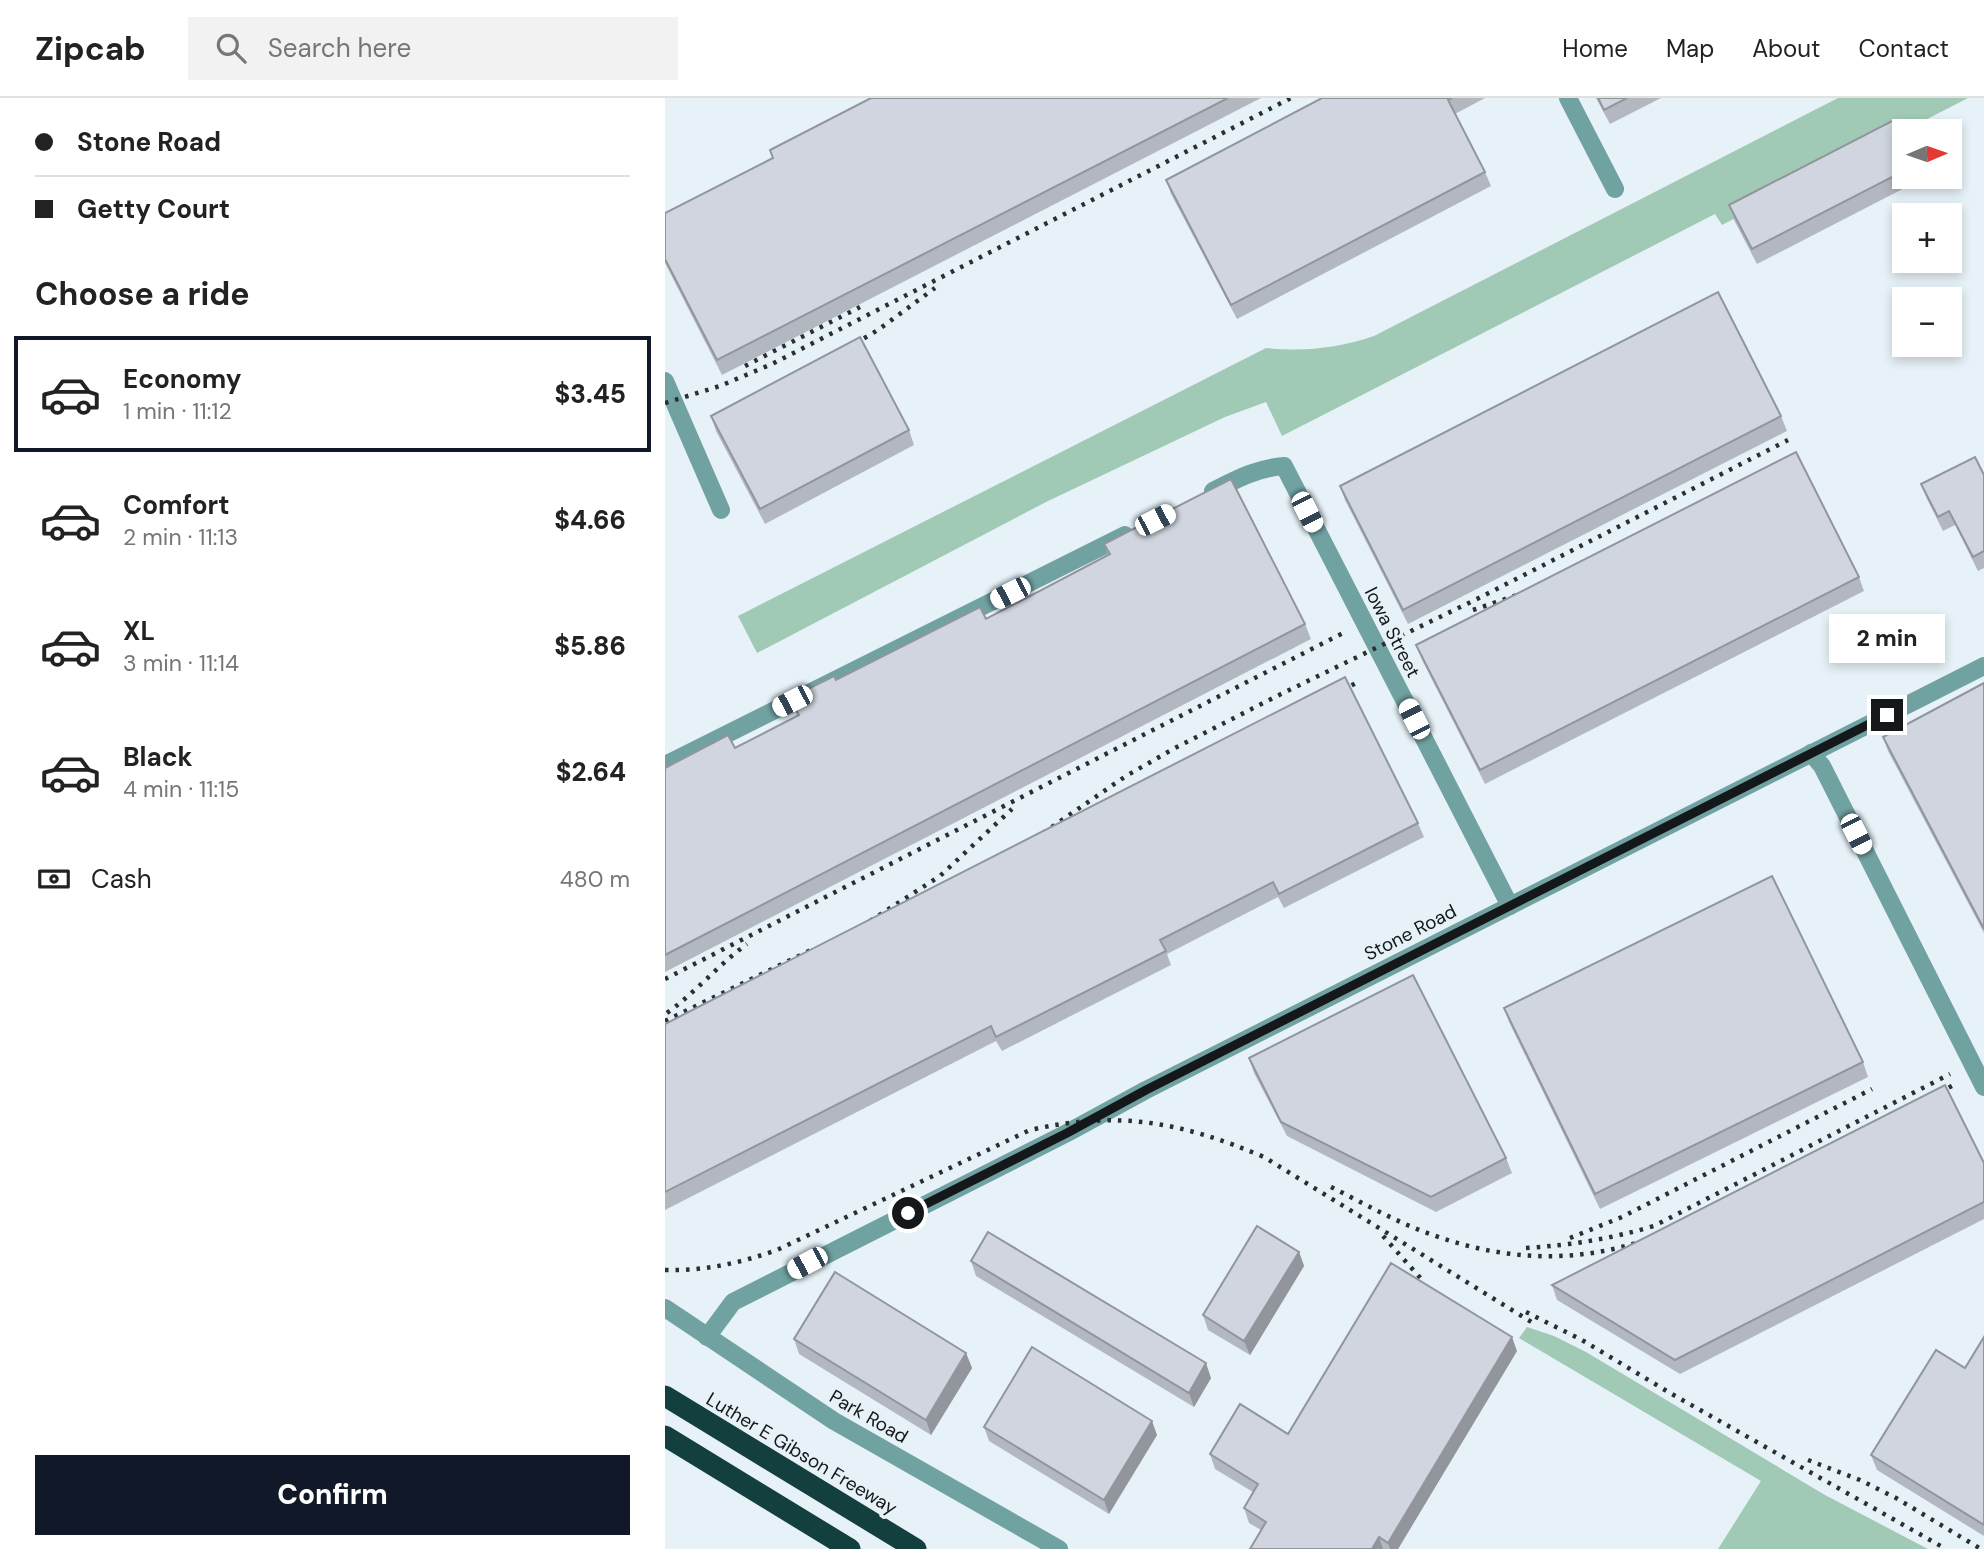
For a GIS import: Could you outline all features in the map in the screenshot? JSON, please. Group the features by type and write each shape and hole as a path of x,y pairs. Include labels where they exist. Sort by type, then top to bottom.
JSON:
{"highway":[{"name":"Luther E Gibson Freeway","path":"665,1396 916,1549"},
{"path":"665,1436 850,1549"}],"street":[{"path":"1568,98 1615,189"},
{"path":"665,381 721,510"},
{"name":"Iowa Street","path":"1202,496 1251,472 1284,466 1510,906"},
{"path":"665,765 1140,527"},
{"name":"Stone Road","path":"707,1337 733,1302 1984,666"},
{"path":"1811,753 1822,766 1984,1087"},
{"name":"Park Road","path":"665,1308 834,1421 1059,1549"}],"green space":[{"path":"1838,98 1968,98 1927,119 1892,119 1892,137 1722,225 1715,214 1282,436 1266,402 1225,417 1046,502 757,653 738,616 1266,348 1321,348 1374,336"},
{"path":"1527,1327 1554,1336 1586,1352 1825,1495 1928,1549 1718,1549 1761,1481 1519,1338"}],"building":[{"path":"871,98 1228,98 717,360 665,259 665,213 773,158 770,150"},
{"path":"1322,98 1452,98 1448,100 1485,172 1231,305 1166,180"},
{"path":"1598,98 1627,98 1604,110"},
{"path":"1892,121 1892,177 1752,249 1729,205"},
{"path":"1718,292 1781,416 1403,610 1340,486"},
{"path":"860,337 909,430 760,509 711,416"},
{"path":"1796,452 1859,577 1480,770 1416,645"},
{"path":"1975,457 1984,475 1984,551 1973,557 1949,511 1938,517 1921,484"},
{"path":"1231,479 1305,624 665,955 665,768 728,735 735,748 799,715 790,698 834,676 836,680 980,607 986,619 1110,554 1104,544"},
{"path":"1345,677 1418,823 1279,894 1273,882 1160,940 1166,951 996,1037 991,1026 665,1192 665,1024"},
{"path":"1984,683 1984,929 1883,737"},
{"path":"1772,876 1863,1062 1595,1194 1504,1008"},
{"path":"1413,975 1506,1158 1431,1197 1281,1122 1249,1058"},
{"path":"1945,1085 1984,1163 1984,1202 1675,1360 1552,1285"},
{"path":"1257,1226 1299,1252 1244,1341 1203,1315"},
{"path":"988,1232 1206,1363 1189,1393 971,1261"},
{"path":"1391,1263 1512,1337 1388,1543 1379,1537 1372,1549 1250,1549 1266,1522 1244,1508 1258,1484 1210,1454 1240,1404 1288,1434"},
{"path":"835,1272 966,1353 926,1420 794,1339"},
{"path":"1984,1337 1984,1525 1871,1455 1936,1350 1965,1368"},
{"path":"1032,1347 1152,1421 1104,1500 984,1427"}],"railway":[{"path":"665,403 720,386 772,364 1291,98"},
{"path":"846,349 878,330 935,288"},
{"path":"745,366 860,307"},
{"path":"1043,833 1126,776 1175,748 1479,598 1788,440"},
{"path":"1473,610 1529,591"},
{"path":"665,979 1347,631"},
{"path":"1333,695 1356,683"},
{"path":"870,921 940,876 1012,809"},
{"path":"667,1013 747,944"},
{"path":"665,1021 813,949"},
{"path":"1526,1248 1591,1241 1654,1226 1950,1074"},
{"path":"1930,1097 1956,1084"},
{"path":"1570,1238 1622,1217 1872,1089"},
{"path":"665,1270 722,1265 777,1250 1030,1130 1092,1121 1121,1121 1149,1123 1205,1135 1264,1157 1533,1323"},
{"path":"1331,1187 1420,1230 1487,1250 1568,1256 1595,1253 1648,1239"},
{"path":"1383,1236 1424,1282"},
{"path":"1526,1312 1582,1340 1670,1393 1946,1549"},
{"path":"1808,1460 1860,1480 1896,1498 1981,1549"}],"route":[{"path":"908,1213 1887,715"}]}
